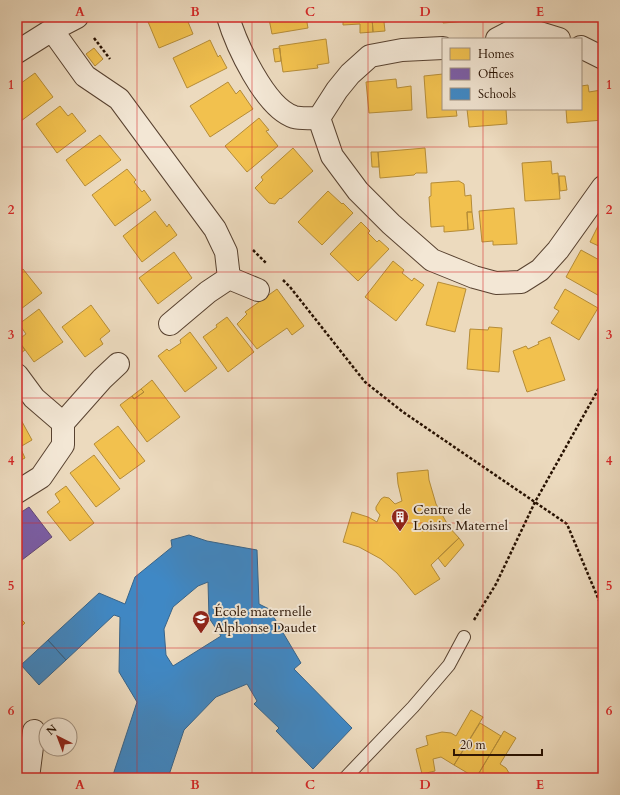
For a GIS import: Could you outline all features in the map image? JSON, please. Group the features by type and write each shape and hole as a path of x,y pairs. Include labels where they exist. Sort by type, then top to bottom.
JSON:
{"street":[{"path":"17,52 52,30 77,17"},
{"path":"228,17 231,29 262,90 282,109 294,116 319,118"},
{"path":"498,38 520,22 557,38"},
{"path":"52,30 85,76 119,99 215,229 226,252 229,278"},
{"path":"319,118 337,90 350,74 370,56 402,50 442,48"},
{"path":"582,48 603,58"},
{"path":"319,118 332,156 358,191 391,224 432,260 474,278 496,283 521,282 540,270 558,250 603,186"},
{"path":"229,278 258,290"},
{"path":"170,324 208,292 229,278"},
{"path":"17,492 41,477 63,445 63,422 102,379 118,364"},
{"path":"17,375 34,398 63,422"},
{"path":"28,778 34,731"}],"lane":[{"path":"345,778 413,707 449,665 464,637"}],"path":[{"path":"67,50 94,38 113,63"},
{"path":"252,248 268,265"},
{"path":"279,276 290,287 365,382 403,412 567,524 603,610"},
{"path":"464,637 496,584 535,502 603,381"},
{"path":"598,778 603,776"}],"building: Homes":[{"path":"146,17 186,17 193,34 159,48"},
{"path":"258,17 306,17 308,28 272,34 269,19 259,20"},
{"path":"343,17 372,17 373,32 360,33 360,24 343,25"},
{"path":"372,17 400,17 400,20 384,22 385,31 373,32"},
{"path":"443,17 479,17 479,20 443,23"},
{"path":"326,39 329,63 317,65 318,68 283,72 279,46"},
{"path":"210,40 218,57 220,55 227,68 187,88 173,58"},
{"path":"94,48 103,59 95,66 86,54"},
{"path":"280,48 281,61 275,62 273,49"},
{"path":"35,73 53,97 17,124 17,86"},
{"path":"442,74 442,110 456,110 457,116 427,118 424,76"},
{"path":"396,79 397,88 411,86 412,110 369,113 366,82"},
{"path":"228,82 236,94 240,90 253,109 210,137 190,106"},
{"path":"588,85 589,92 601,90 603,120 567,123 566,110 582,110 582,86"},
{"path":"60,106 68,116 72,113 86,131 57,153 36,124"},
{"path":"467,110 506,110 507,124 469,127"},
{"path":"259,118 269,130 266,131 278,146 247,172 225,146"},
{"path":"100,135 121,160 85,186 66,160"},
{"path":"293,148 313,171 281,199 280,198 275,204 269,203 255,188 263,180 261,177"},
{"path":"425,148 427,173 380,178 378,152"},
{"path":"371,152 378,152 379,167 372,167"},
{"path":"551,161 552,174 558,173 560,199 525,201 522,163"},
{"path":"127,169 136,180 134,182 142,192 144,190 151,200 115,226 92,195"},
{"path":"559,176 565,176 567,190 560,191"},
{"path":"459,181 464,184 465,196 471,195 472,212 467,212 468,230 444,232 444,226 431,227 429,197 431,196 431,183"},
{"path":"328,191 353,213 322,245 298,222"},
{"path":"514,208 517,244 493,245 493,241 482,242 479,211"},
{"path":"155,211 167,227 169,224 177,235 142,262 123,236"},
{"path":"467,212 472,212 474,229 468,230"},
{"path":"361,222 370,231 368,233 377,242 379,240 389,249 358,281 330,254"},
{"path":"600,222 603,223 603,248 590,242"},
{"path":"581,250 603,262 603,298 566,277"},
{"path":"174,252 192,278 158,304 139,278"},
{"path":"393,261 404,270 402,273 412,281 414,278 424,285 396,321 365,297"},
{"path":"23,269 42,293 17,312 17,273"},
{"path":"438,282 466,289 455,332 426,325"},
{"path":"277,289 304,326 292,335 287,328 257,349 237,324 247,314 245,312"},
{"path":"565,289 598,308 579,340 551,323 559,311 554,308"},
{"path":"91,305 110,331 100,339 103,344 85,357 62,327"},
{"path":"39,309 63,342 34,362 18,340 26,334 19,324"},
{"path":"227,317 254,352 228,372 203,337 217,327 216,325"},
{"path":"489,327 502,328 499,372 467,369 470,329 488,330"},
{"path":"190,332 217,368 185,392 158,356 167,349 169,351 181,343 180,340"},
{"path":"550,337 565,380 527,392 513,351 526,346 528,349 539,344 538,342"},
{"path":"19,342 25,350 21,353 17,348 17,343"},
{"path":"152,380 180,417 147,442 120,405 132,396 134,399 144,392 141,389"},
{"path":"141,389 144,392 134,399 132,396"},
{"path":"20,418 32,440 20,447 25,458 17,462 17,419"},
{"path":"118,426 145,461 120,479 94,444"},
{"path":"94,455 120,489 96,507 70,473"},
{"name":"Centre de Loisirs Maternel","path":"428,470 429,480 436,504 449,527 459,538 431,565 440,579 415,595 397,573 381,559 359,547 343,542 352,512 368,517 377,522 380,515 376,510 376,507 381,499 384,497 389,498 395,504 402,501 397,473"},
{"path":"66,486 94,523 70,541 47,512 60,502 55,494"},
{"path":"459,538 464,545 445,567 438,558"},
{"path":"17,615 25,623 17,631"},
{"path":"471,710 483,717 454,765 441,757 433,759 435,771 422,774 416,749 428,745 426,736 442,732 451,733 456,736"},
{"path":"480,723 501,736 476,778 454,765"},
{"path":"504,731 516,738 500,764 506,768 512,778 476,778"}],"building: Offices":[{"path":"29,507 52,537 22,560 17,554 17,515"}],"building: Schools":[{"path":"189,535 207,541 257,550 259,604 269,609 301,663 294,669 352,728 313,769 276,731 279,728 254,704 257,701 247,684 216,697 184,730 168,778 112,778 137,702 119,672 120,617 114,615 66,660 48,640 99,593 125,604 135,577 172,547 171,540","holes":["208,582 209,618 221,636 173,666 166,655 164,629 173,607 198,586"]},
{"path":"48,640 66,660 39,685 21,665"}],"place":[{"name":"Centre de Loisirs Maternel","path":"400,532"},
{"name":"École maternelle Alphonse Daudet","path":"201,634"}]}
